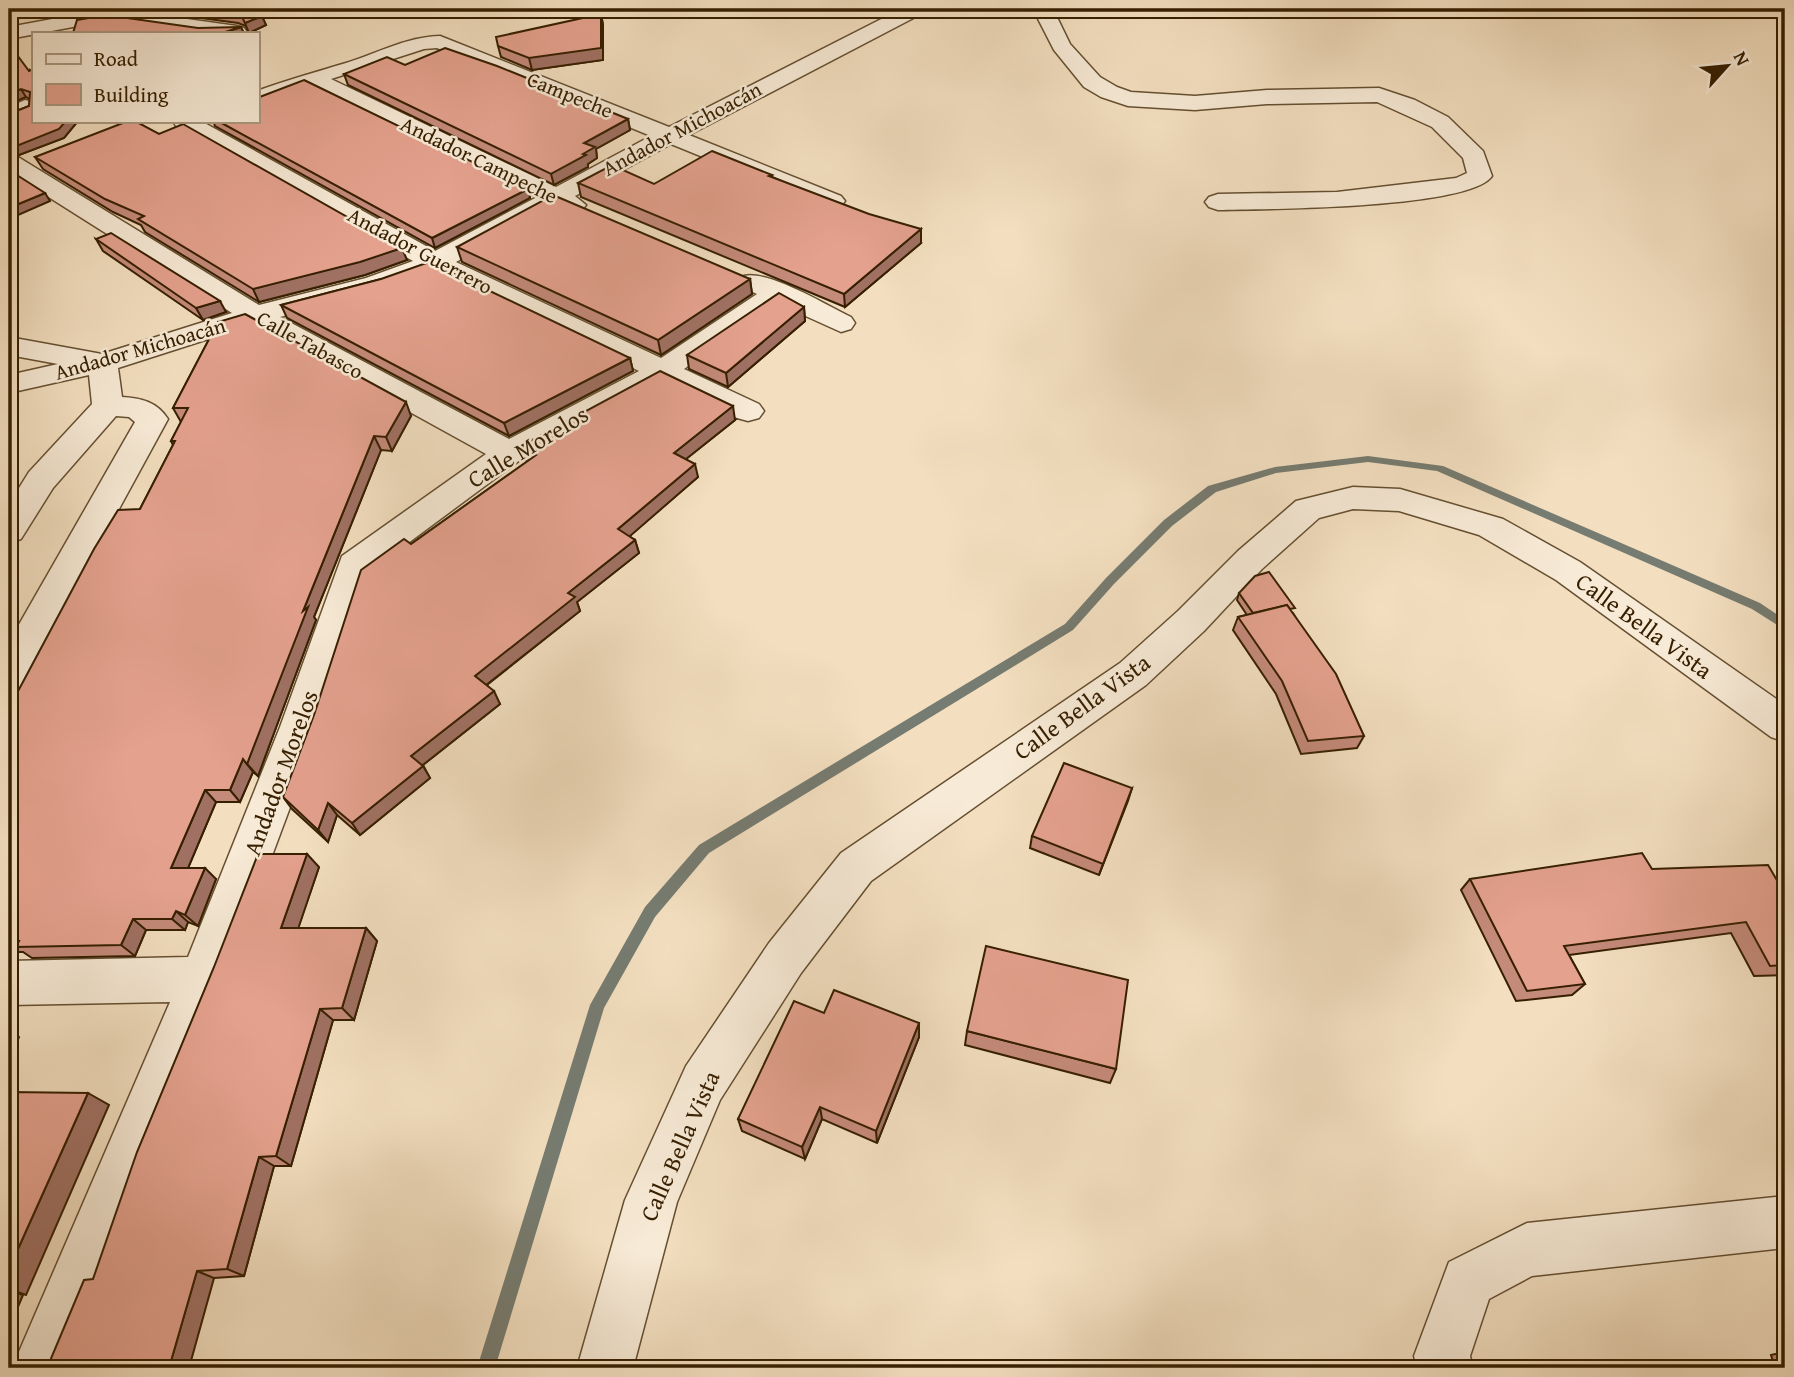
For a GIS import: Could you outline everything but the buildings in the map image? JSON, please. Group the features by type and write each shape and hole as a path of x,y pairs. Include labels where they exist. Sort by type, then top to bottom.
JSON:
{"street":[{"path":"9,33 137,9"},
{"name":"Andador Michoacán","path":"9,384 103,363 255,315 376,284 435,262 669,136 916,9"},
{"path":"1043,9 1061,46 1092,82 1109,92 1128,99 1195,103 1267,97 1379,95 1440,122 1474,156 1480,176 1462,185 1337,200 1218,202"},
{"path":"109,14 237,32"},
{"name":"Campeche","path":"259,98 311,78 354,67 421,43 440,42 854,210"},
{"name":"Andador Campeche","path":"311,78 592,213"},
{"name":"Andador Guerrero","path":"194,122 435,262 660,372 748,411"},
{"name":"Calle Tabasco","path":"23,162 255,315 509,453"},
{"path":"728,271 841,323"},
{"name":"Calle Morelos","path":"354,565 509,453 660,372 778,292"},
{"path":"9,346 103,363 108,406 41,481 9,531"},
{"path":"9,676 152,419 136,408 108,406"},
{"name":"Calle Bella Vista","path":"605,1368 651,1200 703,1083 785,958 856,867 1133,674 1191,621 1250,560 1308,509 1353,498 1400,500 1491,527 1568,571 1785,726"},
{"name":"Andador Morelos","path":"40,1368 203,979 300,727 354,565"},
{"path":"9,983 203,979"},
{"path":"1445,1368 1443,1356 1468,1281 1527,1250 1785,1222"}],"waterway":[{"path":"486,1368 597,1005 650,912 704,849 1069,627 1168,523 1212,489 1275,470 1368,459 1439,468 1756,606 1785,626"}]}
